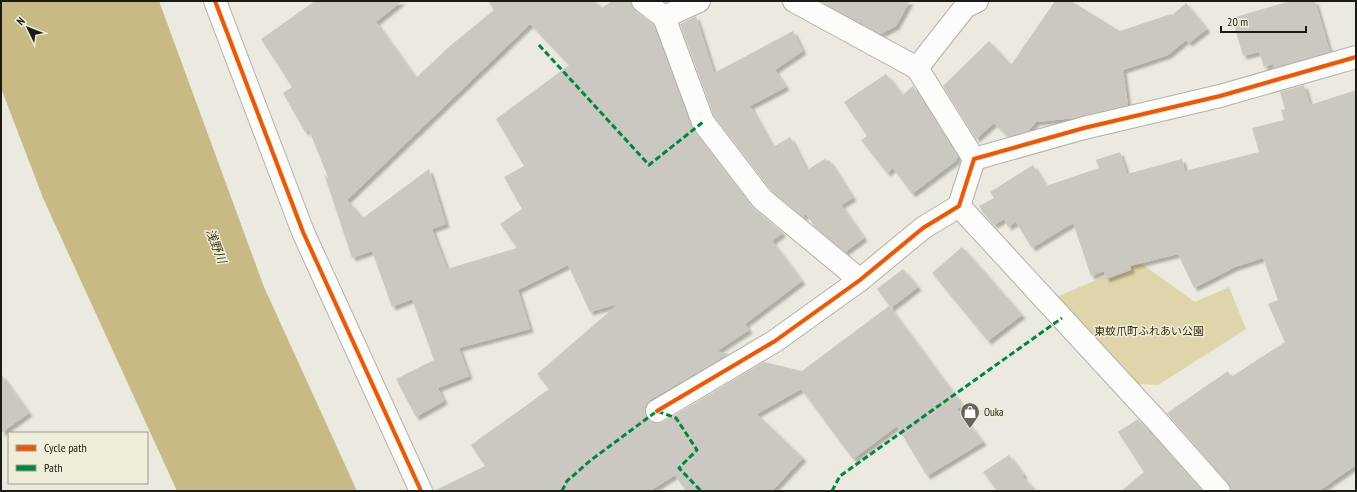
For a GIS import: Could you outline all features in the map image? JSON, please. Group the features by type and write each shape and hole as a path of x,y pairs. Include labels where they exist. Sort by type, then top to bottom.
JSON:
{"street":[{"path":"215,1 303,232 421,491"},
{"path":"643,1 664,17 703,122 762,199 860,280"},
{"path":"664,17 699,1"},
{"path":"794,1 916,68 974,159"},
{"path":"916,68 968,3"},
{"path":"974,159 1084,128 1220,96 1356,57"},
{"path":"657,411 775,341 860,280 923,228 959,206 974,159"},
{"path":"959,206 1156,420 1219,491"}],"green space":[{"name":"東蚊爪町ふれあい公園","path":"1139,262 1195,302 1229,287 1246,329 1158,385 1137,384 1054,298"}],"water":[{"name":"浅野川","path":"1,1 159,1 264,287 357,491 177,491 43,198 1,88"}],"building":[{"path":"315,1 402,1 376,22 416,78 451,45 494,10 488,1 595,1 602,8 612,1 631,1 635,11 654,25 693,129 752,207 783,233 772,241 802,281 745,324 749,330 717,351 729,354 650,400 646,405 646,418 651,422 663,422 764,362 802,371 889,306 963,406 957,409 983,442 927,476 897,426 853,459 801,389 757,414 803,458 772,491 686,491 675,475 650,491 434,491 485,466 471,445 549,389 537,374 618,304 590,312 568,265 518,290 530,329 459,348 469,376 438,388 444,401 416,417 396,379 434,360 412,299 392,307 372,251 352,258 324,174 329,180 309,130 305,132 283,93 292,87 261,39","holes":["530,24 569,65 496,119 524,166 504,177 522,209 500,224 517,248 447,269 432,229 446,224 429,169 363,218 347,200"]},
{"path":"820,1 910,1 896,26 881,34"},
{"path":"1055,1 1071,1 1120,31 1171,14 1172,15 1186,3 1207,29 1189,43 1186,40 1168,55 1123,70 1128,105 1074,118 1036,122 1028,131 1008,137 994,123 976,139 943,86 989,41 1011,65"},
{"path":"1290,1 1315,1 1330,52 1274,68 1273,64 1264,67 1259,52 1243,56 1232,18"},
{"path":"696,16 714,73 793,31 803,51 775,70 786,87 750,106 773,147 790,137 807,170 825,159 826,161 829,160 853,198 841,205 864,238 845,252 815,227 806,214 803,217 771,190 714,116 680,24"},
{"path":"886,74 903,95 913,86 958,157 956,158 957,160 912,194 893,168 887,173 861,140 867,136 844,102"},
{"path":"1304,85 1310,105 1356,90 1356,465 1319,491 1231,491 1228,483 1167,413 1228,371 1231,377 1285,342 1268,304 1278,300 1263,258 1235,267 1194,288 1178,254 1130,266 1131,270 1106,279 1104,271 1091,276 1073,223 1032,248 1016,222 1008,227 1004,219 994,225 979,206 994,198 990,192 1033,165 1046,186 1099,168 1096,160 1120,152 1127,174 1182,159 1185,171 1259,152 1252,128 1284,120 1281,110 1285,109 1280,92"},
{"path":"962,247 1022,315 988,341 932,273"},
{"path":"903,269 918,287 891,308 877,289"},
{"path":"1,374 29,413 1,433"},
{"path":"1138,419 1202,491 1121,491 1144,472 1118,432"},
{"path":"1009,455 1024,475 1022,476 1036,491 997,491 983,472"}],"marked path":[{"path":"539,45 649,165 703,122"},
{"path":"832,491 840,476 1062,318"},
{"path":"562,491 567,481 591,460 657,411 676,418 697,450 679,468 701,491"}],"cycle path":[{"path":"215,1 303,232 421,491"},
{"path":"657,411 775,341 860,280 923,228 959,206 974,159 1084,128 1220,96 1356,57"}],"place":[{"name":"Ouka","path":"970,429"}]}
